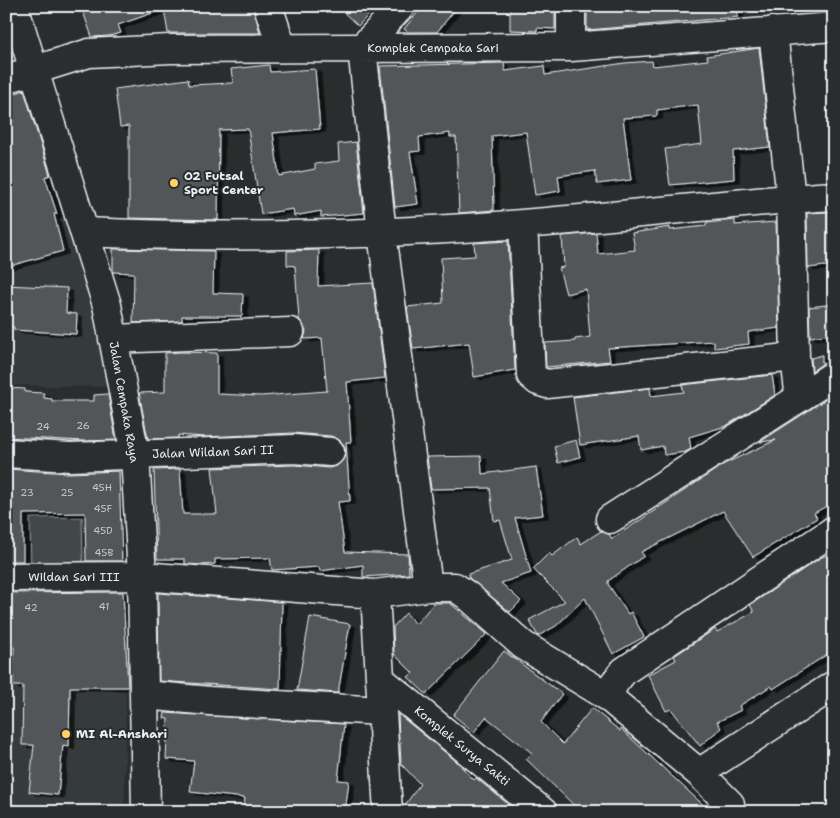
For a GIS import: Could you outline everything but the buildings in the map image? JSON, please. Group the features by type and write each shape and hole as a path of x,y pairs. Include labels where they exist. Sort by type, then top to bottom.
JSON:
{"street":[{"name":"Jalan Cempaka Raya","path":"14,6 107,304 135,455 142,576 146,812"},
{"path":"268,6 282,48"},
{"path":"401,6 362,48 382,233 428,587"},
{"path":"571,6 571,47"},
{"name":"Komplek Cempaka Sari","path":"6,79 89,53 170,49 571,47 834,27"},
{"path":"773,31 791,199 795,357 799,391 796,400"},
{"path":"85,232 179,236 382,233 523,224 834,196"},
{"path":"523,224 531,375 538,381 547,384 795,357"},
{"path":"114,339 290,332"},
{"path":"610,519 834,374"},
{"name":"Jalan Wildan Sari II","path":"6,453 70,457 294,449 330,452"},
{"path":"608,696 615,682 624,671 834,530"},
{"name":"Wildan Sari III","path":"6,577 142,576 375,594 428,587 455,587 468,596 523,645 608,696 699,773 730,804"},
{"path":"375,594 388,812"},
{"name":"Komplek Surya Sakti","path":"380,679 543,812"},
{"path":"699,773 834,685"},
{"path":"144,695 382,712"}],"shaded area":[{"path":"70,216 115,387 6,385 6,230"},
{"path":"82,517 83,568 31,569 30,518"},
{"name":"MI Al-Anshari","path":"6,652 127,656 124,812 6,812"}],"place":[{"name":"O2 Futsal Sport Center","path":"174,183"},
{"name":"MI Al-Anshari","path":"66,734"}]}
